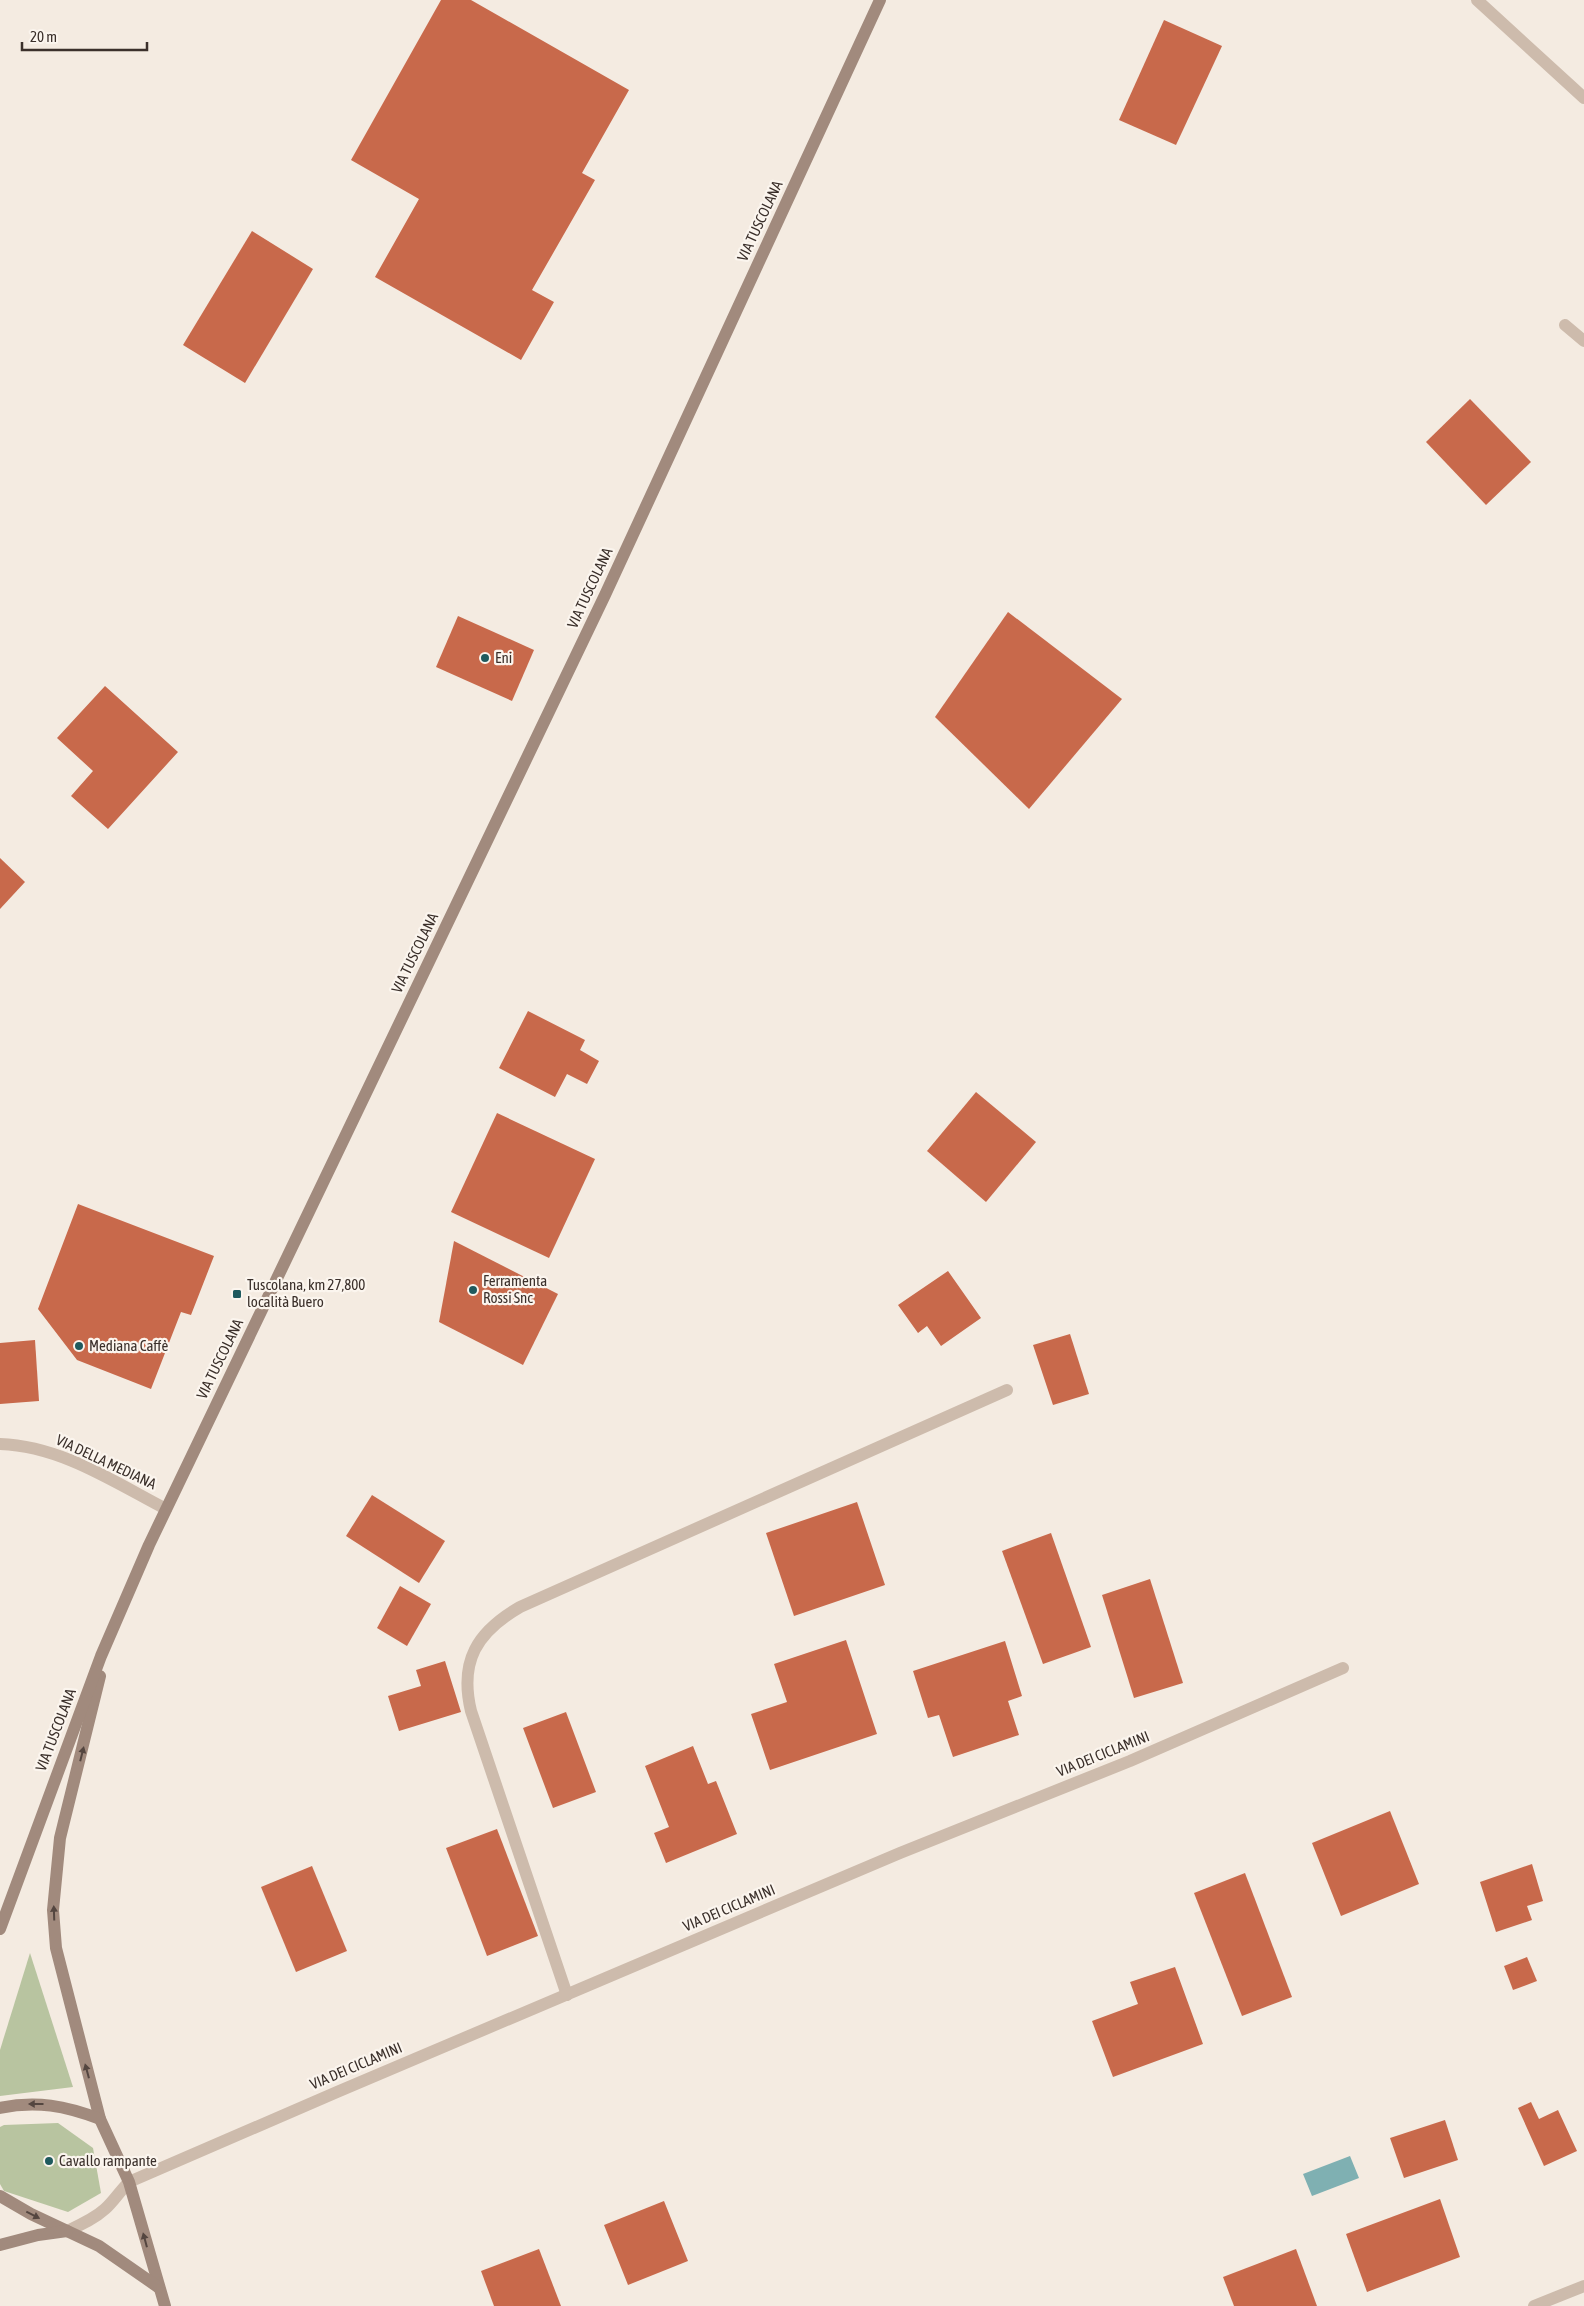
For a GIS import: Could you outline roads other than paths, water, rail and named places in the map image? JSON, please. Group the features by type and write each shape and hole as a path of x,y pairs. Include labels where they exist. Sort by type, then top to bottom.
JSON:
{"main road":[{"name":"VIA TUSCOLANA","path":"0,1929 112,1630 166,1509 596,613 880,0"},
{"path":"112,1630 60,1838 53,1910 56,1948 61,1973 100,2119 129,2182 164,2306"},
{"path":"0,2108 30,2104 57,2105 100,2119"},
{"path":"0,2196 31,2214 110,2253 158,2287"},
{"path":"0,2244 38,2235 67,2231"}],"street":[{"path":"1477,0 1584,98"},
{"path":"1566,325 1584,341"},
{"path":"567,1995 470,1711 466,1685 471,1657 478,1643 496,1623 520,1607 1007,1390"},
{"name":"VIA DELLA MEDIANA","path":"0,1444 30,1447 61,1456 166,1509"},
{"name":"VIA DEI CICLAMINI","path":"129,2182 900,1853 1130,1761 1343,1668"},
{"path":"67,2231 92,2219 107,2208 116,2194 129,2182"},
{"path":"1534,2306 1584,2286"}],"water":[{"path":"1350,2156 1359,2178 1312,2196 1303,2174"}],"place":[{"name":"Eni","path":"485,658"},
{"name":"Ferramenta Rossi Snc","path":"473,1290"},
{"name":"Tuscolana, km 27,800 località Buero","path":"237,1294"},
{"name":"Mediana Caffè","path":"79,1346"},
{"name":"Cavallo rampante","path":"49,2161"}]}
